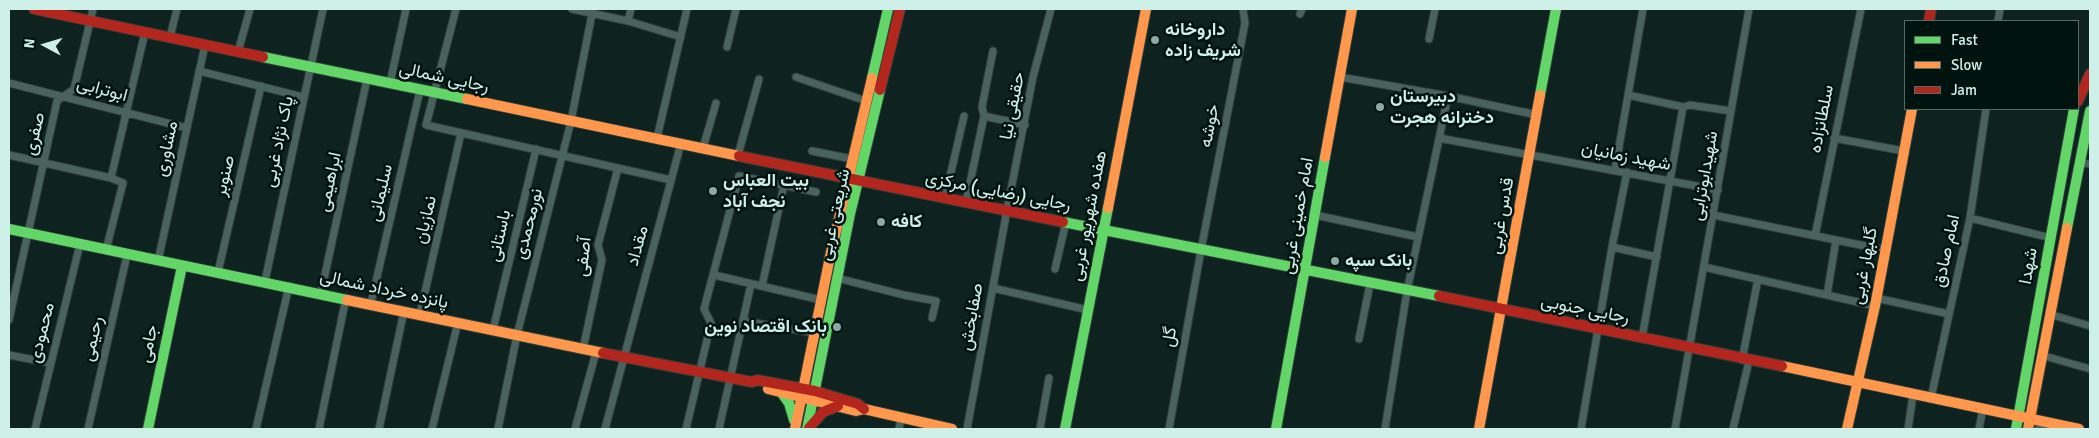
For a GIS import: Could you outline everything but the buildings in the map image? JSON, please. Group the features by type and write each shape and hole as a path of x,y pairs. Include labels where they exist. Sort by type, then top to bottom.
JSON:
{"street":[{"name":"رجایی شمالی","path":"34,9 848,178"},
{"path":"90,20 92,9"},
{"path":"170,37 177,9"},
{"path":"238,52 250,9"},
{"name":"پاک نژاد غربی","path":"265,281 323,9"},
{"path":"390,83 406,9"},
{"path":"456,9 426,125 672,180"},
{"path":"572,9 592,11 681,37"},
{"path":"628,21 631,9"},
{"path":"657,138 688,9"},
{"path":"727,47 736,9"},
{"name":"شریعتی غربی","path":"795,429 852,159 888,9"},
{"name":"شریعتی غربی","path":"808,429 858,181 900,9"},
{"name":"حقیقی نیا","path":"1007,210 1035,67 1051,9"},
{"name":"هفده شهریور غربی","path":"1065,429 1146,9"},
{"name":"خوشه","path":"1200,250 1245,23 1243,9"},
{"name":"امام خمینی غربی","path":"1276,429 1352,9"},
{"path":"1428,39 1435,9"},
{"name":"قدس غربی","path":"1479,429 1556,9"},
{"path":"1615,170 1643,9"},
{"name":"شهیدابوترابی","path":"1675,429 1749,9"},
{"name":"سلطانزاده","path":"1815,236 1861,9"},
{"name":"نورمحمدی","path":"498,429 517,335 571,121 592,11"},
{"name":"صفری","path":"9,320 57,101 74,89 90,20"},
{"path":"111,178 145,32"},
{"name":"مشاوری","path":"158,261 205,45"},
{"path":"966,202 984,116 982,107 993,51"},
{"path":"199,71 303,97"},
{"name":"شهدا","path":"2079,97 2090,74"},
{"path":"796,77 866,101"},
{"path":"1340,77 1448,96 1537,115"},
{"name":"ابراهیمی","path":"321,293 367,78"},
{"path":"738,155 759,79"},
{"name":"ابوترابی","path":"9,83 187,128"},
{"name":"صنوبر","path":"218,272 261,86"},
{"name":"سلیمانی","path":"371,303 420,90"},
{"path":"1385,429 1407,291 1448,96"},
{"path":"1628,96 1683,107 1690,105 1731,111"},
{"path":"703,148 716,103"},
{"path":"1642,338 1683,107"},
{"name":"گلبهار غربی","path":"1847,429 1875,302 1912,110"},
{"name":"امام صادق","path":"1931,398 1970,218 1986,110"},
{"name":"شهدا","path":"2016,429 2073,110"},
{"name":"شهدا","path":"2029,424 2049,314 2085,164 2084,138 2090,112"},
{"path":"945,198 964,116"},
{"path":"984,116 1025,125"},
{"name":"نمازیان","path":"420,314 461,133"},
{"path":"2069,136 2084,138"},
{"name":"شهید زمانیان","path":"1439,138 1718,190"},
{"path":"1834,138 1904,151"},
{"name":"مقداد","path":"605,429 681,143"},
{"name":"باستانی","path":"493,330 536,149"},
{"path":"812,151 852,159"},
{"path":"9,155 111,178 123,183 106,250"},
{"name":"آصفی","path":"583,349 602,260 598,245 618,168"},
{"path":"1580,429 1627,172"},
{"path":"686,429 710,323 704,309 739,176 816,192"},
{"name":"رجایی (رضایی) مرکزی","path":"848,178 1305,271"},
{"path":"762,286 784,185"},
{"name":"صفابخش","path":"967,429 1007,210"},
{"path":"1315,215 1418,237"},
{"path":"1713,215 1885,250"},
{"path":"1970,218 2051,238"},
{"path":"1055,269 1066,222"},
{"name":"پانزده خرداد شمالی","path":"9,229 127,255 371,303 596,352 752,382 757,380 814,396"},
{"path":"1827,295 1836,240"},
{"name":"محمودی","path":"35,429 80,244"},
{"path":"1612,247 1657,257"},
{"name":"گل","path":"1170,429 1200,250"},
{"name":"رحیمی","path":"88,429 127,255"},
{"name":"جامی","path":"148,429 182,266"},
{"path":"1704,267 1827,295 1950,314"},
{"name":"رجایی جنوبی","path":"1305,271 1599,328 1745,361 1982,408 2019,416 2029,424 2056,424 2079,429"},
{"path":"714,275 821,300"},
{"path":"838,278 936,301 932,318"},
{"path":"1734,429 1758,279"},
{"path":"719,429 751,284"},
{"path":"1359,339 1370,284"},
{"path":"256,429 289,286"},
{"path":"993,288 1088,310"},
{"path":"319,429 346,298"},
{"path":"379,429 404,311"},
{"path":"2049,314 2090,326"},
{"path":"743,321 814,333"},
{"path":"432,429 458,322"},
{"path":"575,429 596,352"},
{"path":"9,355 50,364"},
{"path":"2041,355 2090,369"},
{"path":"1040,429 1049,378"},
{"name":"پانزده خرداد شمالی","path":"752,382 755,387 781,392 802,393"},
{"path":"781,392 793,414 795,429"},
{"path":"1908,429 1913,395"},
{"path":"814,396 856,411 864,409"},
{"path":"814,396 858,404 864,409 952,429"},
{"path":"808,429 823,412 838,406"},
{"path":"2032,406 2040,425"},
{"path":"1979,429 1982,408"},
{"path":"899,429 901,418"}],"traffic: fast":[{"path":"872,78 888,9"},
{"path":"1540,95 1556,9"},
{"path":"263,57 467,99"},
{"path":"807,429 850,214 880,90"},
{"path":"2016,429 2074,110"},
{"path":"2067,228 2090,111"},
{"path":"1276,429 1325,157"},
{"path":"1065,429 1108,208"},
{"path":"1063,222 1439,296"},
{"path":"9,229 347,300"},
{"path":"148,429 182,266"},
{"path":"781,392 789,403 794,420"}],"traffic: slow":[{"path":"1108,208 1146,9"},
{"path":"1325,157 1352,9"},
{"path":"795,429 831,252 872,78"},
{"path":"1479,429 1540,95"},
{"path":"467,99 739,156"},
{"path":"1847,429 1875,306 1912,110"},
{"path":"2028,429 2067,228"},
{"path":"347,300 603,353"},
{"path":"1782,366 2079,429"},
{"path":"768,389 856,411 864,409 952,429"}],"traffic: jam":[{"path":"34,9 263,57"},
{"path":"880,90 900,9"},
{"path":"1929,20 1931,9"},
{"path":"2079,99 2090,74"},
{"path":"739,156 1063,222"},
{"path":"1439,296 1782,366"},
{"path":"603,353 752,382 757,380 815,391 858,404 864,409"},
{"path":"809,428 823,412 838,406"}],"place":[{"name":"داروخانه شریف زاده","path":"1155,40"},
{"name":"دبیرستان دخترانه هجرت","path":"1380,107"},
{"name":"بیت العباس نجف آباد","path":"713,191"},
{"name":"کافه","path":"881,222"},
{"name":"بانک سپه","path":"1335,261"},
{"name":"بانک اقتصاد نوین","path":"837,327"}]}
